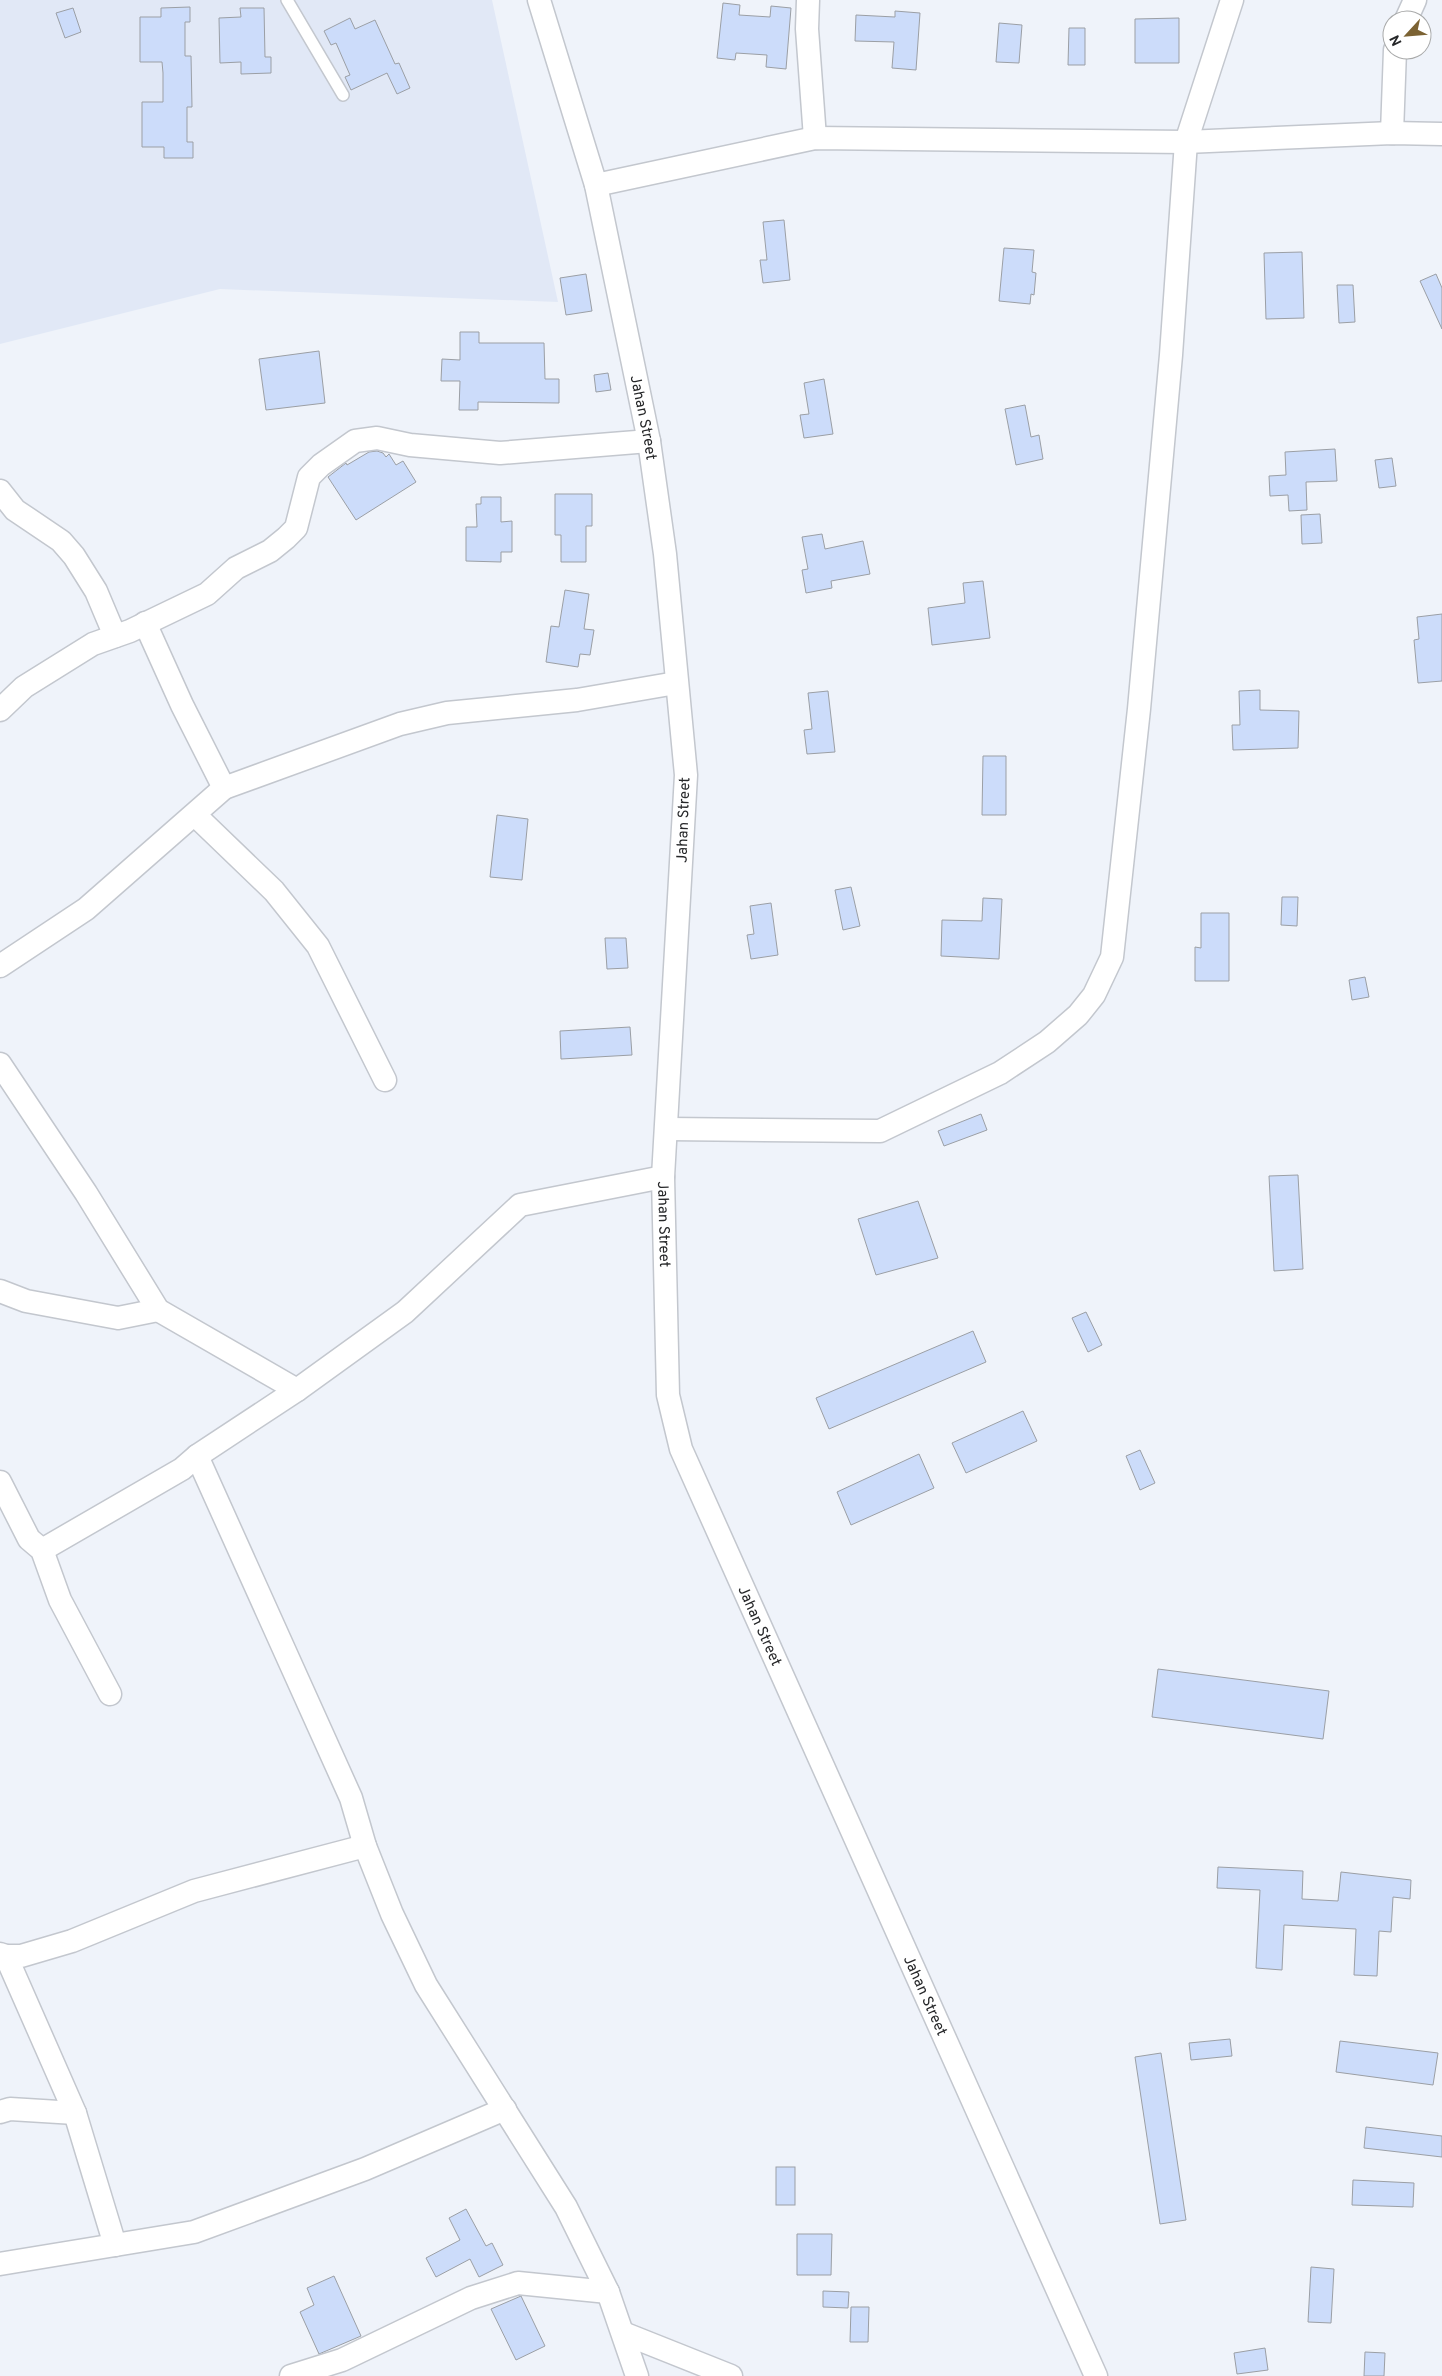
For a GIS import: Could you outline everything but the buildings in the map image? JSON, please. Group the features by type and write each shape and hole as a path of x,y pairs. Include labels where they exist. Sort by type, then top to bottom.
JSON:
{"street":[{"name":"Jahan Street","path":"539,0 596,185 649,441 665,554 686,775 668,1129 663,1177 668,1395 681,1449 1096,2376"},
{"path":"808,0 807,29 815,138"},
{"path":"668,1129 880,1131 1008,1068 1047,1042 1078,1015 1094,995 1112,957 1139,709 1171,355 1186,142 1232,0"},
{"path":"1392,133 1395,60"},
{"path":"596,185 815,138 1186,142 1392,133 1442,134"},
{"path":"0,710 24,687 93,644 145,624 207,594 236,568 270,551 296,528 309,477 321,465 355,441 377,438 410,444 500,453 649,441"},
{"path":"0,491 16,510 61,540 74,556 96,591 115,636"},
{"path":"145,624 182,705 224,788"},
{"path":"0,966 86,909 224,788 400,724 447,713 577,700 676,683"},
{"path":"195,815 274,892 318,946 386,1080"},
{"path":"0,1064 86,1194 158,1310 297,1390"},
{"path":"42,1550 182,1469 197,1456 297,1390 405,1312 520,1205 663,1177"},
{"path":"0,1291 26,1301 118,1318 158,1310"},
{"path":"197,1456 336,1761 392,1914 426,1986 566,2207 608,2292 637,2376"},
{"path":"0,1482 30,1538 42,1550 60,1600 110,1694"},
{"path":"116,2245 75,2113 3,1955 21,1956 72,1941 194,1891 366,1846"},
{"path":"0,2264 194,2232 365,2169 504,2109"},
{"path":"0,2112 10,2110 75,2113"},
{"path":"291,2376 342,2360 471,2298 518,2283 608,2292"},
{"path":"623,2333 731,2376"}],"lane":[{"path":"287,0 343,95"}],"shaded area":[{"path":"0,0 492,0 558,302 220,289 0,344"}]}
